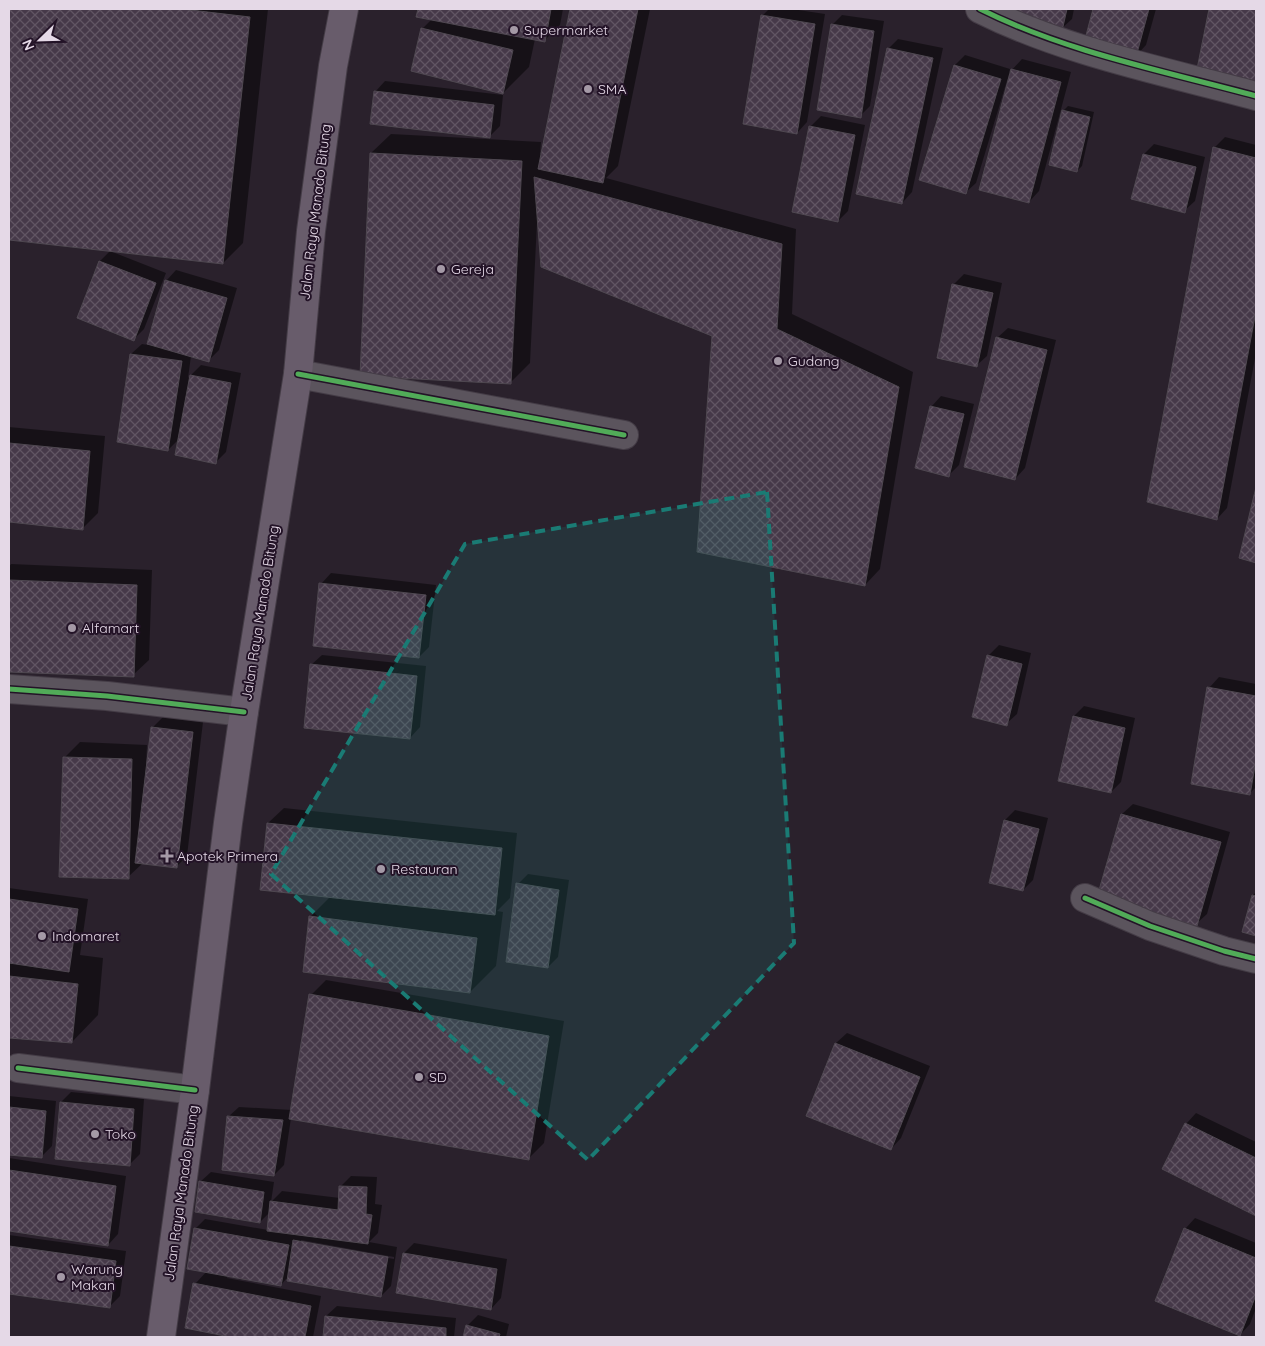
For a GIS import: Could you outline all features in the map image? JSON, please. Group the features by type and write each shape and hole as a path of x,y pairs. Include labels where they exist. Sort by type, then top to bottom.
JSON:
{"highway":[{"name":"Jalan Raya Manado Bitung","path":"161,1337 228,823 298,374 311,231 333,66 344,9"}],"street":[{"path":"980,9 1029,31 1074,47 1256,96"},
{"path":"298,374 624,435"},
{"path":"9,689 107,696 244,712"},
{"path":"1085,898 1150,926 1224,951 1256,959"},
{"path":"18,1068 194,1090"}],"highlighted area":[{"path":"767,492 794,943 588,1160 271,874 465,544"}],"building":[{"path":"9,9 182,9 250,17 223,264 9,240"},
{"name":"Supermarket","path":"418,9 551,9 545,42 416,17"},
{"name":"SMA","path":"570,9 638,9 603,183 538,169"},
{"path":"1009,9 1067,9 1062,31"},
{"path":"1093,9 1149,9 1136,57 1084,43"},
{"path":"1209,9 1256,9 1256,91 1195,79"},
{"path":"761,15 815,24 797,134 743,124"},
{"path":"831,24 874,31 861,118 817,110"},
{"path":"421,28 513,50 503,94 411,71"},
{"path":"887,48 933,58 902,204 856,194"},
{"path":"954,65 1001,79 966,194 919,180"},
{"path":"1011,69 1061,82 1029,203 979,190"},
{"path":"374,91 494,105 490,138 370,124"},
{"path":"1062,110 1090,117 1077,172 1049,165"},
{"path":"809,126 855,135 838,222 792,212"},
{"path":"1213,147 1256,158 1256,311 1217,520 1147,502"},
{"name":"Gereja","path":"370,153 522,161 511,384 360,376"},
{"path":"1143,154 1196,167 1185,213 1131,199"},
{"name":"Gudang","path":"534,177 782,244 777,329 899,387 865,586 697,552 712,336 541,267"},
{"path":"99,261 156,283 134,341 77,318"},
{"path":"165,280 227,298 209,362 147,344"},
{"path":"952,284 993,293 977,367 937,358"},
{"path":"996,337 1047,350 1015,480 964,467"},
{"path":"130,354 182,361 168,451 117,442"},
{"path":"190,375 231,383 216,464 175,455"},
{"path":"930,406 964,414 949,477 915,468"},
{"path":"9,443 90,451 83,530 9,522"},
{"path":"1256,487 1256,563 1239,558"},
{"name":"Alfamart","path":"9,580 137,585 134,677 9,672"},
{"path":"319,583 426,595 419,658 313,646"},
{"path":"987,655 1022,664 1007,726 972,717"},
{"path":"310,664 417,676 410,739 304,728"},
{"path":"1207,687 1256,696 1256,760 1250,795 1191,784"},
{"path":"1073,716 1125,728 1111,793 1058,781"},
{"path":"151,727 193,732 177,868 135,863"},
{"path":"63,757 132,759 129,879 59,877"},
{"path":"1121,814 1221,842 1197,926 1097,897"},
{"path":"1004,820 1039,829 1023,891 989,883"},
{"name":"Restauran","path":"267,823 502,848 495,915 260,890"},
{"path":"516,883 559,890 548,968 506,962"},
{"path":"1252,895 1256,896 1256,936 1242,932"},
{"name":"Indomaret","path":"9,899 78,909 69,972 9,963"},
{"path":"309,916 477,938 470,993 303,972"},
{"path":"9,976 78,984 72,1043 9,1038"},
{"name":"SD","path":"309,994 549,1036 529,1160 289,1119"},
{"path":"835,1043 920,1077 891,1150 806,1116"},
{"name":"Toko","path":"60,1102 134,1109 130,1166 55,1159"},
{"path":"9,1107 46,1111 42,1158 9,1155"},
{"path":"227,1116 283,1120 274,1176 222,1170"},
{"path":"1185,1123 1256,1158 1256,1216 1162,1169"},
{"path":"9,1170 116,1186 108,1246 9,1231"},
{"path":"199,1181 264,1192 260,1223 195,1212"},
{"path":"339,1186 367,1187 366,1214 372,1215 368,1244 267,1231 270,1201 338,1210"},
{"path":"194,1228 289,1245 281,1286 187,1269"},
{"path":"1184,1228 1256,1258 1256,1295 1240,1336 1155,1301"},
{"path":"293,1240 388,1257 381,1297 287,1281"},
{"name":"Warung Makan","path":"9,1246 116,1261 110,1308 9,1294"},
{"path":"403,1253 497,1269 491,1310 396,1293"},
{"path":"193,1283 311,1306 305,1337 230,1337 185,1328"},
{"path":"325,1316 446,1328 446,1337 323,1337"},
{"path":"466,1325 500,1334 499,1337 463,1337"}],"cycle path":[{"path":"980,9 1013,24 1081,49 1256,96"},
{"path":"298,374 624,435"},
{"path":"9,689 107,696 244,712"},
{"path":"1085,898 1150,926 1224,951 1256,959"},
{"path":"18,1068 195,1090"}],"place":[{"name":"Supermarket","path":"514,30"},
{"name":"SMA","path":"588,89"},
{"name":"Gereja","path":"441,269"},
{"name":"Gudang","path":"778,361"},
{"name":"Alfamart","path":"72,628"},
{"name":"Apotek Primera","path":"167,856"},
{"name":"Restauran","path":"381,869"},
{"name":"Indomaret","path":"42,936"},
{"name":"SD","path":"419,1077"},
{"name":"Toko","path":"95,1134"},
{"name":"Warung Makan","path":"61,1277"}]}
